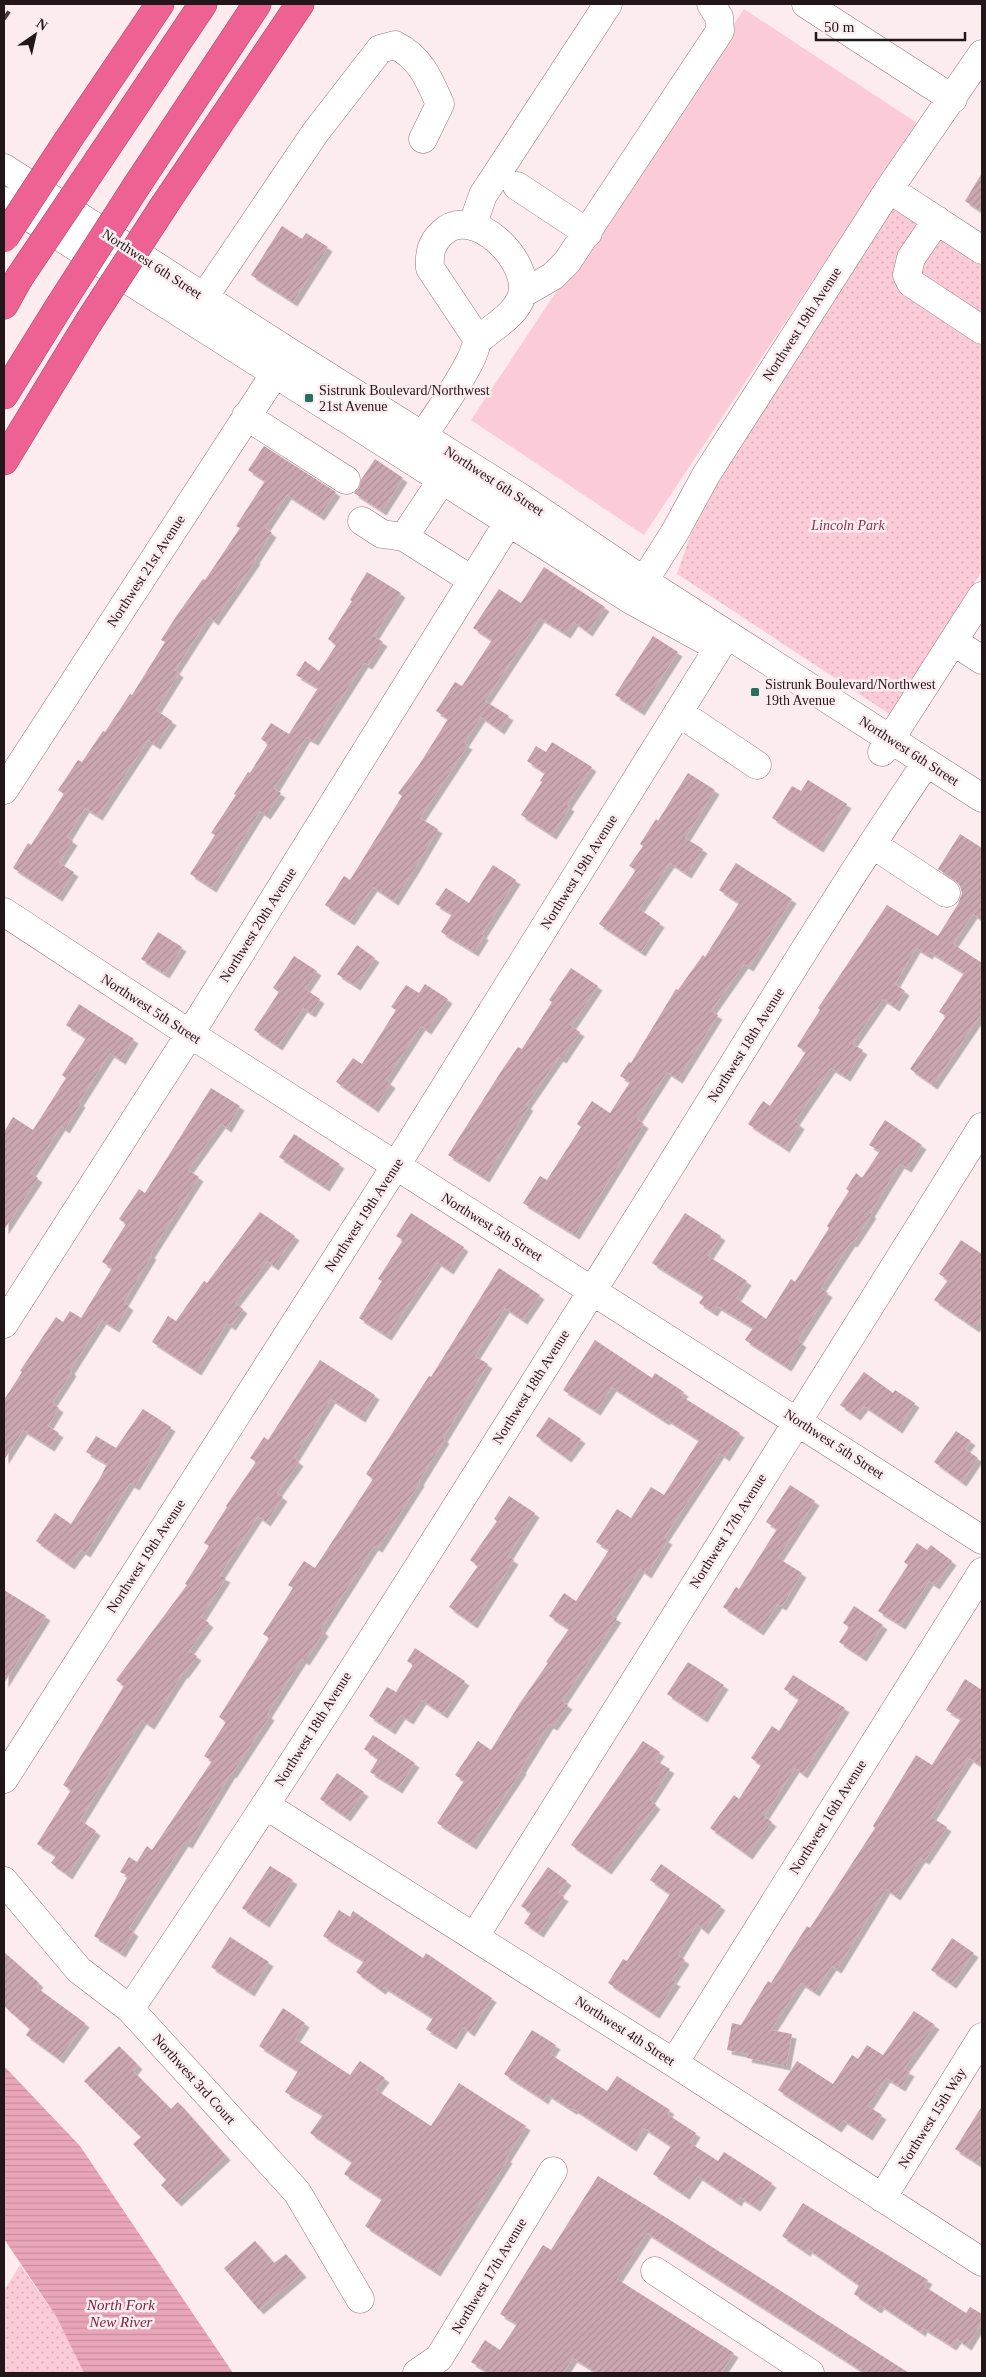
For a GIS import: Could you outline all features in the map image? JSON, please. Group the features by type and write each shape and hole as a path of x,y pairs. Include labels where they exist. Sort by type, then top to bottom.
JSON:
{"highway":[{"path":"4,238 160,4"},
{"path":"4,305 11,287 203,4"},
{"path":"4,395 137,185 257,4"},
{"path":"4,461 88,323 165,204 300,4"},
{"path":"4,387 22,364"}],"street":[{"path":"472,226 483,195 608,4"},
{"path":"522,294 553,276 567,262 720,31 719,17 711,4"},
{"path":"806,4 953,98"},
{"path":"197,308 315,133 380,49 395,45 408,51 420,64 430,83 440,104 423,139"},
{"name":"Northwest 19th Avenue","path":"637,590 675,532 706,475 889,189 982,54"},
{"name":"Northwest 6th Street","path":"4,168 197,308"},
{"path":"517,186 588,232"},
{"path":"889,189 982,250"},
{"name":"Northwest 6th Street","path":"4,201 197,308 282,362 442,480 508,523 637,590 922,769 982,816"},
{"path":"936,220 911,258 906,275 911,283 982,330"},
{"path":"423,436 472,358 478,340 514,310 522,294 521,275 514,260 502,244 486,232 463,224 444,231 432,246 430,268 478,340"},
{"name":"Northwest 6th Street","path":"282,362 423,436 457,457 637,590 719,647 886,746"},
{"name":"Northwest 21st Avenue","path":"4,790 282,362"},
{"path":"246,416 346,480"},
{"path":"404,537 457,457"},
{"path":"362,521 382,534 404,537 472,580"},
{"name":"Northwest 20th Avenue","path":"4,1324 190,1034 508,523"},
{"path":"886,746 982,596"},
{"path":"953,641 982,660"},
{"name":"Northwest 19th Avenue","path":"4,1778 396,1166 719,647"},
{"path":"678,712 756,765"},
{"name":"Northwest 6th Street","path":"922,769 982,798"},
{"name":"Northwest 18th Avenue","path":"130,2009 265,1805 592,1291 872,844 922,769"},
{"path":"872,844 946,893"},
{"name":"Northwest 5th Street","path":"4,912 190,1034 797,1420 982,1540"},
{"name":"Northwest 17th Avenue","path":"475,1936 982,1127"},
{"name":"Northwest 16th Avenue","path":"674,2063 982,1572"},
{"name":"Northwest 4th Street","path":"265,1805 475,1936 982,2262"},
{"name":"Northwest 3rd Court","path":"4,1880 79,1970 130,2009 297,2192 360,2299"},
{"name":"Northwest 15th Way","path":"882,2198 982,2037"},
{"name":"Northwest 17th Avenue","path":"417,2373 439,2358 553,2171"},
{"path":"655,2271 774,2364 810,2373"}],"green space":[{"path":"744,9 917,123 644,535 471,420"},
{"name":"Lincoln Park","path":"894,202 982,260 982,571 891,715 677,574 690,536 739,442"},
{"path":"20,2265 56,2316 84,2373 4,2373 4,2291"}],"water":[{"name":"North Fork New River","path":"4,2066 80,2146 233,2373 84,2373 56,2316 4,2239"}],"building":[{"path":"982,173 982,212 965,201"},
{"path":"282,226 302,239 306,233 328,247 293,302 251,275"},
{"path":"264,446 336,492 320,516 287,495 265,528 272,533 256,560 214,621 209,617 175,670 179,673 156,710 172,721 156,745 148,740 98,816 85,808 67,837 73,841 59,863 74,872 58,897 13,868 28,843 31,845 64,794 58,790 78,760 82,762 130,694 132,695 165,642 161,640 177,615 203,579 205,580 240,528 236,526 265,481 248,470"},
{"path":"375,459 403,478 382,511 354,493 359,488 361,480"},
{"path":"544,567 605,607 588,632 574,622 566,634 540,618 485,701 509,716 500,730 481,717 464,743 468,745 420,818 438,829 415,868 394,901 373,887 350,921 325,905 344,876 350,880 402,796 398,793 419,765 448,719 436,711 455,682 462,686 492,640 473,628 499,589 521,603"},
{"path":"367,572 401,593 374,636 383,642 368,665 364,663 314,741 306,737 274,789 281,793 266,815 260,811 212,888 190,874 215,835 211,833 236,795 234,794 268,744 261,739 271,723 289,734 318,688 296,675 305,661 319,671 336,645 328,639 352,601 350,600"},
{"path":"653,636 678,652 640,711 615,695"},
{"path":"552,742 592,767 567,805 570,807 552,835 521,815 542,782 540,781 545,773 527,761 536,746 546,752"},
{"path":"688,773 715,790 685,838 703,849 687,874 670,863 639,909 660,923 641,952 599,924 636,870 629,866 643,846 640,844 656,819 658,821"},
{"path":"808,780 847,804 819,848 772,818 792,786 801,791"},
{"path":"960,834 982,848 982,920 973,914 953,944 982,963 982,1013 933,1085 910,1069 946,1016 939,1012 964,973 930,952 928,955 916,948 895,984 905,991 895,1007 883,999 852,1044 863,1050 846,1077 831,1068 795,1121 800,1125 785,1148 748,1124 763,1101 770,1106 806,1052 797,1046 820,1010 818,1008 887,905 938,936 958,904 962,893 960,886 955,880 938,869"},
{"path":"736,863 792,899 749,967 744,964 711,1011 718,1015 678,1079 667,1072 637,1119 644,1124 575,1235 523,1203 540,1176 547,1180 581,1127 577,1124 592,1101 610,1113 630,1082 620,1076 629,1062 631,1063 676,989 678,990 703,955 705,957 739,903 719,890"},
{"path":"493,865 516,880 482,934 484,936 474,952 441,932 452,914 435,904 446,888 469,903"},
{"path":"158,932 182,947 165,974 141,959"},
{"path":"357,945 375,958 356,986 337,974"},
{"path":"294,956 317,971 305,989 320,999 311,1013 303,1008 278,1046 254,1030 279,992 273,988"},
{"path":"571,968 598,986 571,1026 580,1032 562,1059 559,1057 526,1105 529,1106 485,1178 448,1155 518,1047 522,1049 552,1002 549,1000"},
{"path":"425,984 448,999 427,1030 421,1026 386,1080 391,1084 374,1108 336,1082 353,1058 362,1064 396,1010 391,1007 406,985 419,993"},
{"path":"79,1004 134,1039 121,1060 110,1053 79,1102 81,1103 65,1129 61,1126 31,1173 38,1178 4,1230 4,1132 13,1117 33,1130 66,1078 62,1075 86,1038 66,1025"},
{"path":"211,1088 240,1106 227,1128 221,1124 188,1170 199,1177 150,1254 152,1255 124,1302 129,1306 115,1328 102,1320 70,1370 72,1372 52,1403 59,1408 48,1426 59,1433 50,1447 23,1430 4,1460 4,1400 22,1372 20,1371 56,1317 63,1322 70,1311 81,1318 112,1268 102,1262 126,1224 119,1219 139,1189 145,1193"},
{"path":"885,1120 922,1145 907,1168 900,1164 870,1213 872,1214 821,1288 828,1293 798,1340 802,1343 787,1367 745,1340 753,1328 717,1306 713,1312 699,1303 704,1296 652,1263 685,1213 721,1236 708,1256 747,1281 736,1298 766,1319 791,1279 795,1282 829,1228 827,1226 849,1191 846,1189 856,1173 862,1178 880,1151 869,1145"},
{"path":"294,1134 340,1164 325,1187 279,1157"},
{"path":"260,1212 295,1236 274,1266 267,1261 235,1303 243,1309 231,1326 227,1323 197,1371 152,1342 168,1316 176,1321 204,1281 207,1283"},
{"path":"411,1213 464,1247 449,1270 437,1262 387,1336 359,1318 382,1281 378,1279 403,1240 396,1236"},
{"path":"961,1240 982,1254 982,1317 975,1328 934,1300 948,1280 939,1274"},
{"path":"499,1268 540,1295 523,1320 505,1308 475,1356 488,1364 443,1438 445,1439 420,1482 378,1548 374,1546 321,1629 324,1632 305,1661 302,1659 267,1714 270,1716 231,1773 188,1844 184,1842 129,1928 134,1932 121,1953 94,1936 128,1876 120,1872 129,1857 137,1862 147,1846 152,1850 212,1761 204,1756 226,1722 219,1717 269,1638 263,1634 293,1588 288,1585 304,1561 315,1568 373,1479 366,1474 429,1376 431,1377"},
{"path":"595,1340 652,1378 655,1373 684,1392 681,1396 740,1433 725,1457 720,1453 664,1538 668,1540 647,1574 640,1569 611,1615 617,1618 562,1701 568,1705 553,1726 549,1724 522,1770 472,1845 437,1823 464,1781 455,1775 478,1741 491,1750 569,1629 549,1616 564,1593 576,1601 609,1550 596,1542 617,1509 631,1518 651,1487 664,1495 699,1440 612,1387 596,1411 563,1390"},
{"path":"320,1360 375,1395 361,1418 331,1399 294,1458 299,1462 277,1493 283,1497 266,1522 258,1516 220,1575 226,1578 201,1617 209,1623 189,1651 197,1656 183,1673 150,1725 142,1720 80,1820 96,1831 68,1875 51,1863 56,1856 37,1844 71,1790 63,1785 124,1686 116,1680 187,1585 185,1584 209,1546 204,1543 256,1462 250,1458 264,1437 268,1440"},
{"path":"864,1372 893,1393 895,1390 915,1403 898,1429 864,1406 856,1416 840,1405"},
{"path":"143,1409 171,1427 135,1486 130,1483 86,1553 81,1550 70,1565 36,1541 55,1513 71,1524 100,1478 107,1464 86,1452 96,1436 116,1448"},
{"path":"549,1417 581,1439 567,1458 536,1436"},
{"path":"956,1431 971,1441 965,1449 978,1458 962,1482 934,1462"},
{"path":"790,1485 815,1501 778,1558 802,1573 782,1606 778,1604 759,1631 723,1607 736,1587 739,1589 777,1529 766,1522"},
{"path":"509,1496 535,1513 508,1556 514,1560 473,1624 449,1607 478,1566 470,1560 497,1521 494,1519"},
{"path":"917,1543 927,1550 931,1545 952,1561 935,1585 929,1581 901,1625 878,1611 908,1565 904,1562"},
{"path":"4,1590 46,1616 4,1683"},
{"path":"854,1606 883,1625 862,1657 839,1642 849,1627 843,1623"},
{"path":"415,1648 465,1681 443,1714 422,1700 409,1720 401,1715 391,1730 369,1716 387,1687 396,1692 413,1665 407,1661"},
{"path":"688,1662 724,1685 703,1718 667,1694"},
{"path":"793,1675 845,1708 803,1774 795,1768 764,1816 772,1822 748,1855 710,1828 734,1795 739,1799 761,1765 751,1758 772,1726 779,1731 799,1699 784,1689"},
{"path":"965,1679 982,1690 982,1766 969,1758 931,1817 947,1827 925,1860 921,1858 896,1896 886,1889 837,1969 832,1966 815,1992 801,1983 771,2030 792,2034 786,2066 747,2058 748,2054 727,2050 732,2023 741,2025 768,1981 771,1983 807,1926 810,1928 875,1828 873,1826 916,1755 932,1765 961,1719 946,1710"},
{"path":"373,1735 415,1763 398,1789 370,1772 378,1759 364,1749"},
{"path":"643,1741 660,1752 655,1760 670,1769 650,1800 656,1805 607,1870 571,1845"},
{"path":"337,1773 364,1792 346,1817 320,1799"},
{"path":"661,1864 721,1906 704,1930 697,1924 678,1955 685,1960 672,1980 676,1982 655,2014 608,1983 623,1959 627,1961 670,1894 650,1880"},
{"path":"270,1866 293,1880 265,1923 242,1908"},
{"path":"548,1867 567,1881 558,1893 564,1897 539,1933 524,1923 531,1913 521,1906"},
{"path":"339,1910 350,1917 353,1911 423,1958 426,1953 492,1998 470,2032 463,2027 452,2045 426,2029 433,2018 384,1987 381,1990 356,1972 364,1961 323,1936"},
{"path":"230,1937 269,1962 250,1992 211,1967"},
{"path":"952,1938 974,1953 952,1984 931,1970"},
{"path":"4,1952 39,1983 36,1987 85,2023 59,2059 26,2035 30,2029 4,2006"},
{"path":"283,2008 305,2023 295,2039 350,2075 360,2061 385,2078 376,2090 431,2126 459,2083 526,2126 506,2158 508,2159 436,2272 365,2226 382,2199 344,2174 352,2162 310,2133 323,2115 285,2092 298,2071 259,2046"},
{"path":"914,2011 935,2025 904,2069 910,2072 901,2087 886,2078 868,2106 882,2115 868,2136 843,2120 837,2128 778,2090 797,2061 833,2084 852,2055 858,2059 867,2045 883,2055"},
{"path":"532,2030 556,2045 550,2054 607,2091 617,2076 670,2110 667,2114 696,2133 690,2143 718,2161 724,2152 772,2183 756,2207 740,2197 737,2202 698,2176 685,2195 653,2174 671,2146 644,2128 632,2147 574,2109 572,2110 547,2094 544,2100 504,2074"},
{"path":"119,2046 138,2065 133,2071 171,2109 178,2102 226,2156 177,2202 161,2185 166,2180 133,2144 141,2137 84,2081"},
{"path":"982,2106 982,2155 977,2163 955,2149"},
{"path":"598,2176 909,2373 865,2373 647,2233 617,2279 734,2353 721,2373 597,2373 573,2358 563,2373 489,2373 471,2362 485,2340 500,2350 517,2324 500,2314 543,2245 551,2250"},
{"path":"803,2203 928,2280 924,2286 966,2313 970,2307 982,2314 982,2322 967,2346 957,2339 952,2346 923,2328 921,2332 880,2305 877,2309 854,2294 859,2285 808,2249 806,2252 782,2236"},
{"path":"255,2241 274,2263 286,2254 302,2273 259,2310 224,2268"}],"railway":[{"path":"4,19 14,4"}],"place":[{"name":"Sistrunk Boulevard/Northwest 21st Avenue","path":"309,398"},
{"name":"Sistrunk Boulevard/Northwest 19th Avenue","path":"755,692"}]}
